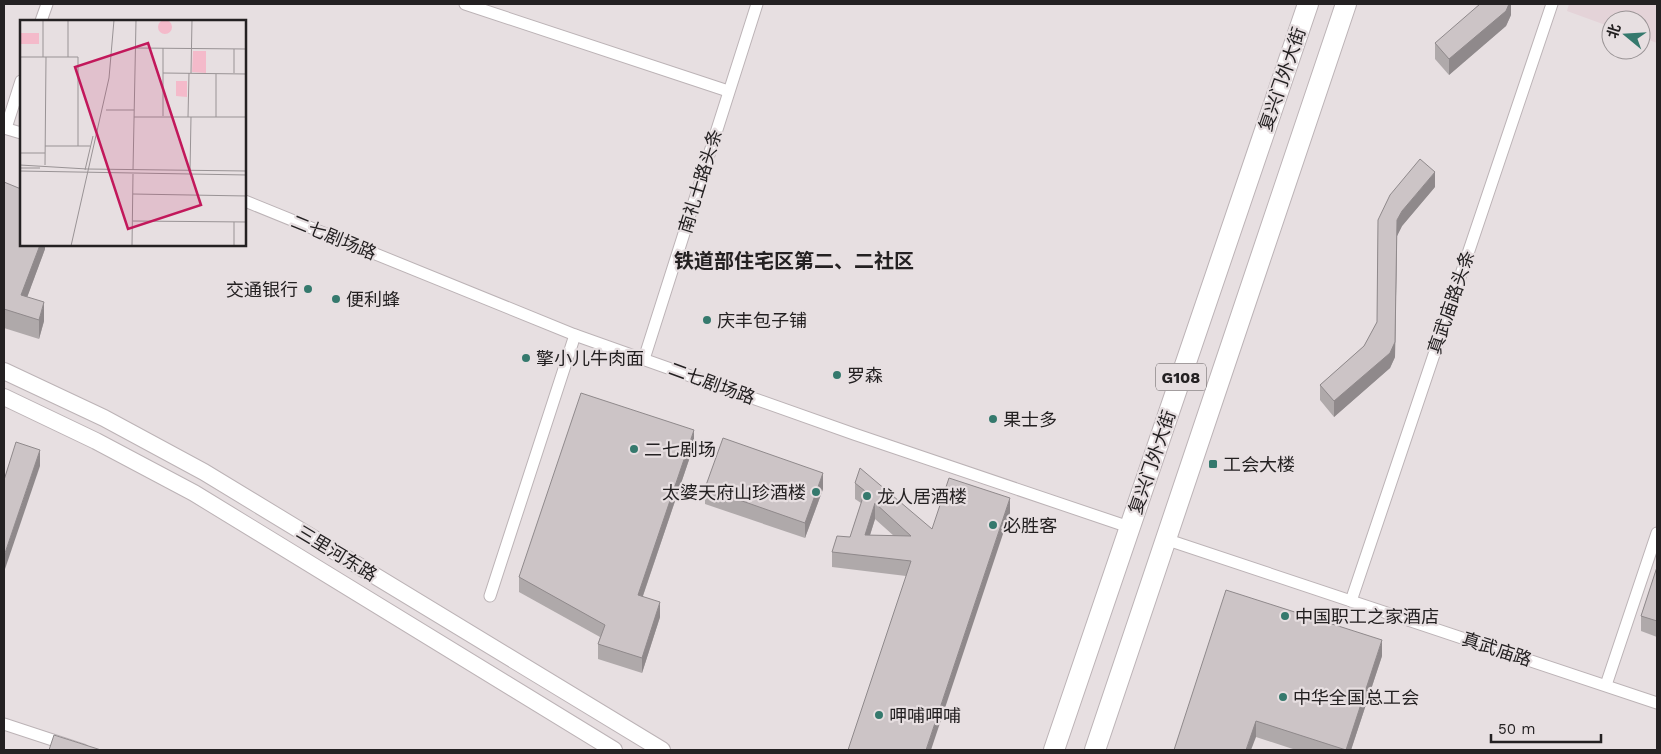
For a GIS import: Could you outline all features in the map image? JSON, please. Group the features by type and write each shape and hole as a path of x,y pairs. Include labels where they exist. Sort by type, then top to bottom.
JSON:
{"highway":[{"name":"复兴门外大街","path":"1054,750 1308,4"},
{"name":"复兴门外大街","path":"1095,750 1346,4"}],"main road":[{"name":"三里河东路","path":"4,371 104,418 204,472 662,750"},
{"name":"三里河东路","path":"4,397 96,441 194,493 614,750"}],"street":[{"path":"41,20 47,4"},
{"path":"466,4 728,91"},
{"name":"南礼士路头条","path":"644,359 757,4"},
{"name":"真武庙路头条","path":"1351,601 1552,4"},
{"path":"20,84 5,128 20,133"},
{"name":"二七剧场路","path":"246,201 575,335 854,434 1130,527"},
{"path":"490,596 575,335"},
{"path":"1606,685 1657,533"},
{"name":"真武庙路","path":"1165,539 1657,702"},
{"path":"4,724 83,750"}],"shaded area":[{"path":"1569,4 1657,4 1657,43 1651,41 1651,10 1601,10 1601,23 1567,11"}],"building":[{"path":"1480,4 1509,4 1506,11 1449,59 1435,43"},
{"path":"1420,159 1435,172 1402,211 1397,220 1395,342 1390,353 1334,401 1320,385 1364,346 1377,322 1378,220 1390,195"},
{"path":"4,182 20,189 20,246 40,246 21,295 44,302 39,320 4,309"},
{"path":"581,393 694,430 638,595 660,602 642,658 598,644 605,625 519,577"},
{"path":"723,438 823,473 805,523 705,488"},
{"path":"16,442 40,450 4,556 4,480"},
{"path":"860,468 932,529 949,478 1010,498 926,750 848,750 911,561 832,552 837,536 850,537 865,491 855,483","holes":["875,503 911,536 865,535"]},
{"path":"1657,567 1657,621 1641,616"},
{"name":"中华全国总工会","path":"1226,590 1382,640 1346,750 1256,721 1246,750 1174,750"},
{"path":"54,735 101,750 49,750"}],"place":[{"name":"交通银行","path":"308,289"},
{"name":"便利蜂","path":"336,299"},
{"name":"庆丰包子铺","path":"707,320"},
{"name":"擎小儿牛肉面","path":"526,358"},
{"name":"罗森","path":"837,375"},
{"name":"果士多","path":"993,419"},
{"name":"二七剧场","path":"634,449"},
{"name":"工会大楼","path":"1213,464"},
{"name":"太婆天府山珍酒楼","path":"816,492"},
{"name":"龙人居酒楼","path":"867,496"},
{"name":"必胜客","path":"993,525"},
{"name":"中国职工之家酒店","path":"1285,616"},
{"name":"中华全国总工会","path":"1283,697"},
{"name":"呷哺呷哺","path":"879,715"}],"district":[{"name":"铁道部住宅区第二、二社区","path":"794,261"}]}
